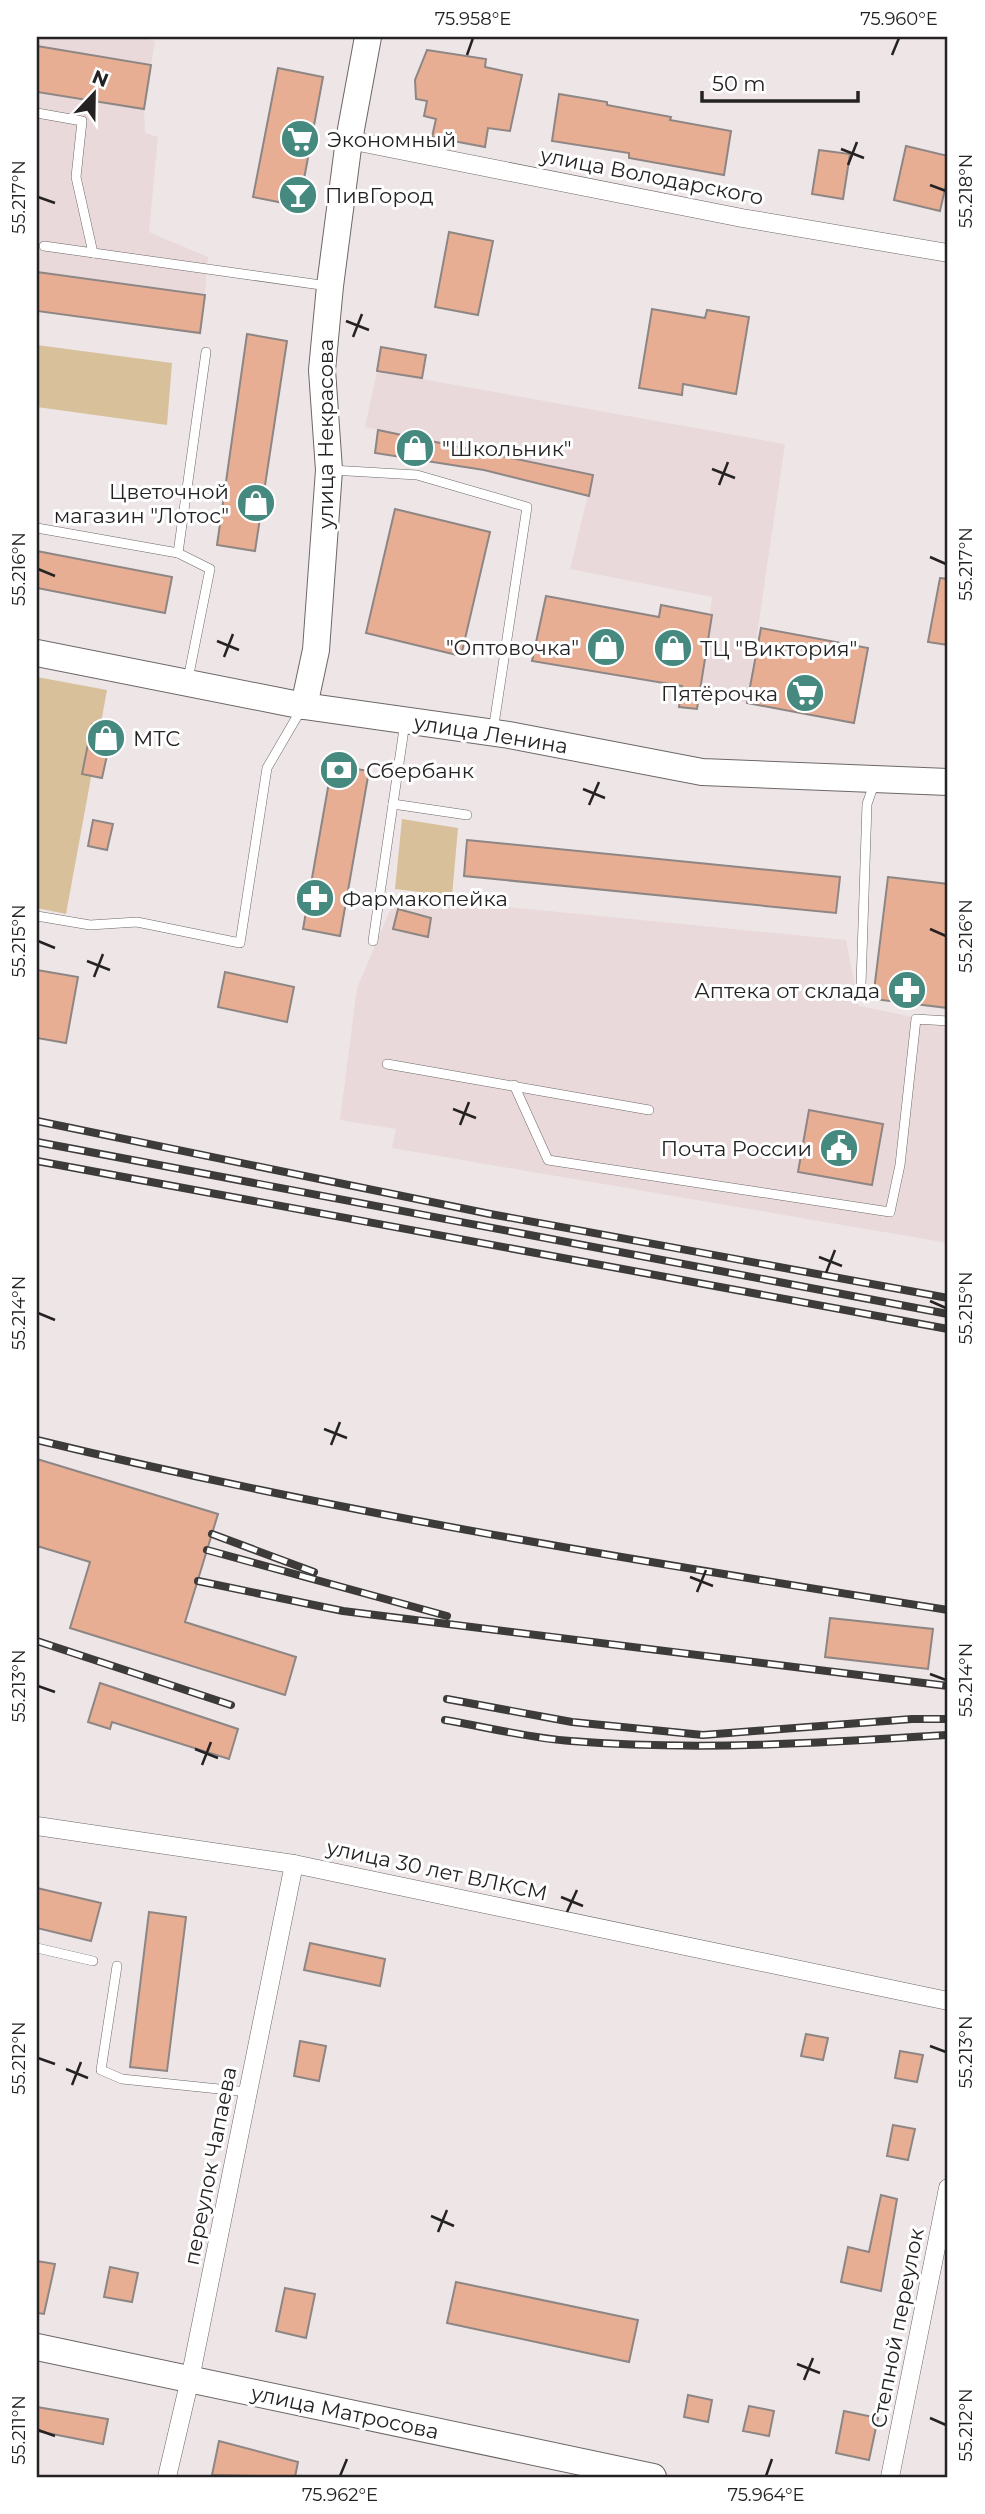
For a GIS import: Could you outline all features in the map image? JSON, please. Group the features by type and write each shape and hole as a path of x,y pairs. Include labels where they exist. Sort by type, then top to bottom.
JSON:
{"street":[{"name":"улица Некрасова","path":"304,706 316,650 329,470 322,370 330,286 349,140 368,37"},
{"name":"улица Володарского","path":"349,140 742,218 948,253"},
{"name":"улица Ленина","path":"37,653 304,706 493,733 702,772 948,782"},
{"name":"улица 30 лет ВЛКСМ","path":"37,1826 294,1864 948,2001"},
{"name":"переулок Чапаева","path":"167,2477 190,2379 294,1864"},
{"name":"Степной переулок","path":"890,2477 948,2188"},
{"name":"улица Матросова","path":"37,2347 653,2477"}],"lane":[{"path":"37,113 82,121 76,177 93,253"},
{"path":"44,246 330,286"},
{"path":"178,553 206,352"},
{"path":"329,470 417,475 527,507 493,733"},
{"path":"37,528 178,553 210,569 187,684"},
{"path":"37,916 90,925 137,922 240,943 267,768 304,706"},
{"path":"373,941 405,720"},
{"path":"861,985 867,804 875,779"},
{"path":"393,804 467,815"},
{"path":"514,1086 548,1160 890,1212 901,1165 916,1019 948,1021"},
{"path":"387,1064 649,1110"},
{"path":"37,1948 93,1961"},
{"path":"117,1966 101,2070 122,2079 248,2092"}],"shaded area":[{"path":"37,37 140,37 155,41 151,65 37,46"},
{"path":"37,92 144,109 145,133 158,137 149,232 208,257 205,295 37,272"},
{"path":"37,345 172,363 167,425 37,407"},
{"path":"377,371 785,444 747,703 700,689 712,597 570,569 593,474 365,427"},
{"path":"37,677 107,690 66,914 37,908"},
{"path":"402,819 458,828 452,896 395,889"},
{"path":"396,896 846,940 859,1006 948,1024 948,1243 392,1148 396,1129 340,1120 357,988"}],"building":[{"path":"37,46 151,65 144,109 37,92"},
{"path":"427,50 486,59 485,67 522,75 510,131 488,128 485,147 432,137 436,119 424,116 427,101 416,99 415,80"},
{"path":"278,68 323,77 299,206 253,197"},
{"path":"559,94 607,102 607,105 671,117 670,120 731,131 724,175 629,158 629,153 552,141"},
{"path":"906,146 948,156 948,176 940,211 894,200"},
{"path":"819,150 850,154 843,199 812,194"},
{"path":"449,232 493,241 478,315 435,307"},
{"path":"37,272 205,295 200,333 37,311"},
{"path":"652,309 705,318 707,310 749,317 736,394 683,384 682,395 639,388"},
{"path":"247,334 287,341 255,551 217,545"},
{"path":"381,347 426,355 422,378 377,371"},
{"path":"378,430 593,475 589,496 484,470 375,453"},
{"path":"395,509 490,532 461,656 366,633"},
{"path":"37,551 172,577 165,613 37,588"},
{"path":"940,578 948,579 948,645 928,642"},
{"path":"546,596 659,617 661,605 712,615 697,709 679,707 682,686 532,661"},
{"path":"761,628 868,648 854,723 747,703"},
{"path":"92,724 113,728 102,778 82,774"},
{"path":"332,765 369,771 340,936 303,929"},
{"path":"93,820 113,824 107,850 88,846"},
{"path":"467,840 840,877 836,913 464,876"},
{"path":"888,877 948,884 948,1008 873,999"},
{"path":"398,909 431,918 428,937 393,929"},
{"path":"37,970 78,977 66,1043 37,1038"},
{"path":"225,972 294,987 287,1022 218,1007"},
{"path":"809,1110 883,1124 872,1185 798,1172"},
{"path":"37,1459 218,1514 185,1622 296,1657 285,1695 70,1628 90,1562 37,1546"},
{"path":"830,1618 933,1629 928,1669 825,1657"},
{"path":"100,1683 238,1729 229,1759 112,1722 110,1729 88,1722"},
{"path":"37,1888 101,1903 91,1941 37,1928"},
{"path":"149,1912 186,1917 167,2071 130,2067"},
{"path":"310,1943 385,1959 380,1986 304,1970"},
{"path":"806,2034 828,2038 823,2060 801,2056"},
{"path":"300,2041 326,2046 319,2081 294,2076"},
{"path":"900,2051 923,2055 917,2082 895,2078"},
{"path":"893,2125 915,2129 908,2160 887,2156"},
{"path":"881,2195 897,2199 881,2291 841,2282 848,2247 869,2252"},
{"path":"37,2261 55,2264 44,2314 37,2313"},
{"path":"110,2267 138,2273 132,2302 104,2297"},
{"path":"456,2282 638,2320 629,2362 447,2323"},
{"path":"285,2288 315,2294 306,2338 276,2331"},
{"path":"688,2395 712,2400 708,2422 684,2417"},
{"path":"749,2406 774,2411 769,2436 743,2431"},
{"path":"37,2407 108,2419 103,2444 37,2431"},
{"path":"844,2411 878,2418 869,2460 836,2453"},
{"path":"219,2441 298,2462 295,2477 212,2475"}],"railway":[{"path":"37,1121 490,1214 948,1298"},
{"path":"37,1142 948,1314"},
{"path":"37,1161 948,1329"},
{"path":"37,1440 263,1491 377,1513 605,1554 948,1610"},
{"path":"212,1534 314,1572"},
{"path":"207,1550 447,1616"},
{"path":"198,1581 343,1611 948,1686"},
{"path":"37,1641 231,1705"},
{"path":"447,1699 572,1722 703,1735 912,1719 948,1719"},
{"path":"445,1720 555,1740 618,1744 712,1746 948,1735"}],"place":[{"name":"Экономный","path":"300,139"},
{"name":"ПивГород","path":"298,195"},
{"name":"\"Школьник\"","path":"415,448"},
{"name":"Цветочной магазин \"Лотос\"","path":"256,503"},
{"name":"\"Оптовочка\"","path":"606,647"},
{"name":"ТЦ \"Виктория\"","path":"673,648"},
{"name":"Пятёрочка","path":"805,693"},
{"name":"МТС","path":"106,738"},
{"name":"Сбербанк","path":"339,770"},
{"name":"Фармакопейка","path":"315,898"},
{"name":"Аптека от склада","path":"907,990"},
{"name":"Почта России","path":"839,1148"}]}
